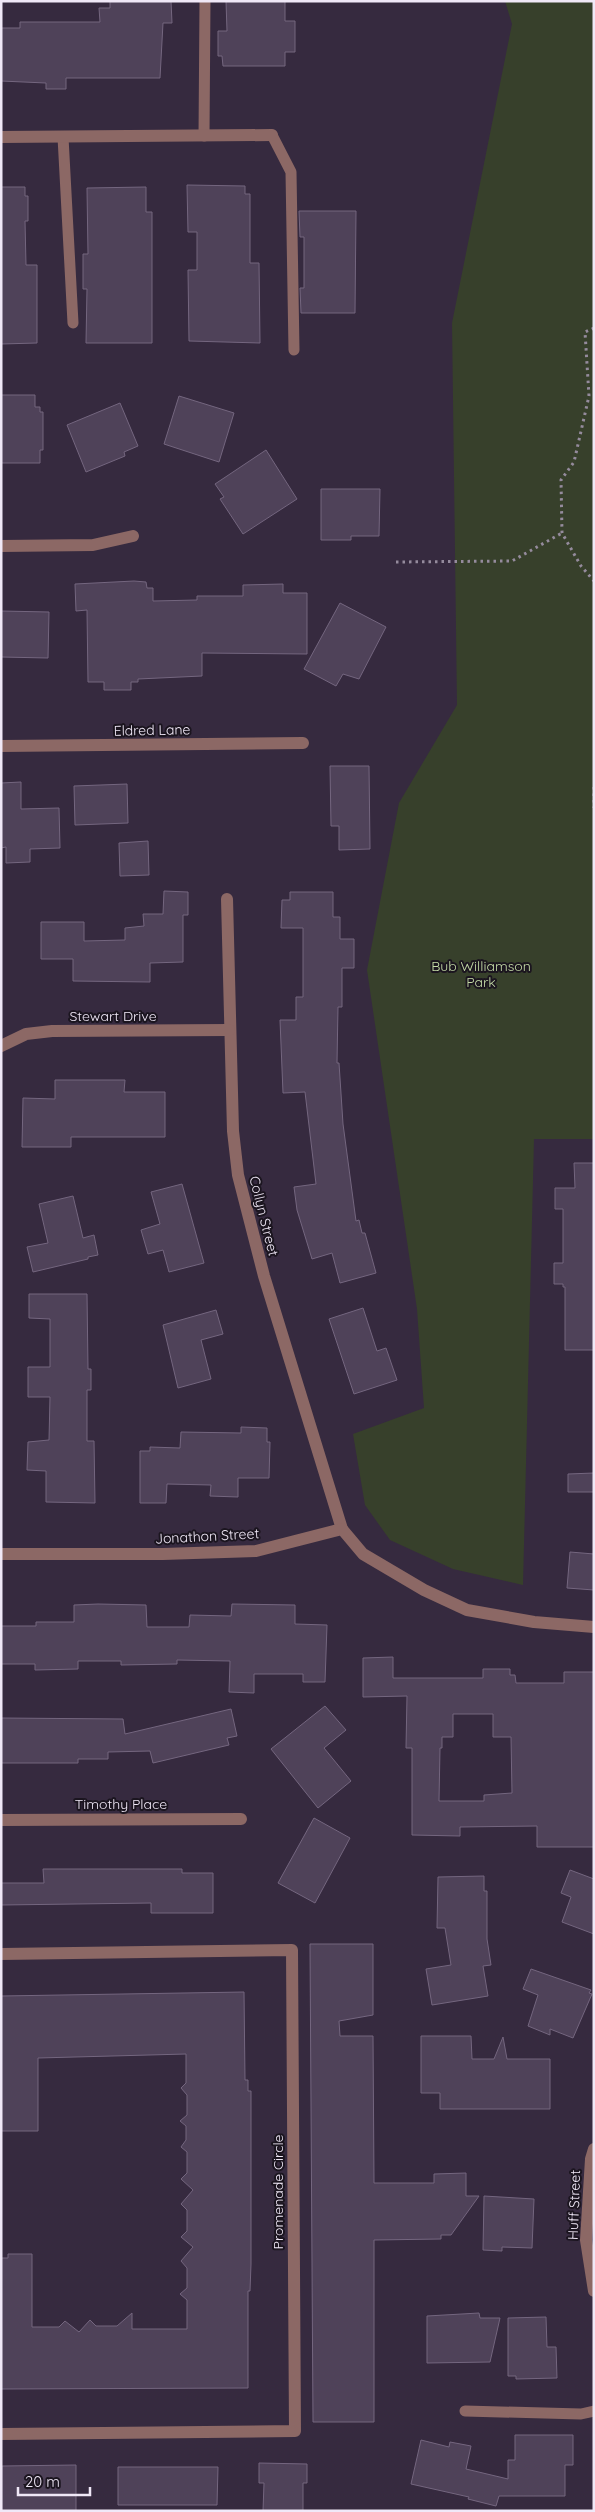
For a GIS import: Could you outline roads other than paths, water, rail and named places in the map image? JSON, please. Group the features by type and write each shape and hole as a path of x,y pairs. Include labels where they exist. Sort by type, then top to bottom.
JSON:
{"street":[{"path":"1,137 272,135"},
{"path":"1,546 93,545 133,536"},
{"name":"Eldred Lane","path":"1,746 303,744"},
{"name":"Collyn Street","path":"227,899 233,1131 238,1176 264,1276 342,1529"},
{"name":"Stewart Drive","path":"1,1046 26,1034 52,1031 229,1030"},
{"path":"342,1529 364,1554 424,1590 467,1610 534,1622 594,1626"},
{"name":"Jonathon Street","path":"1,1554 163,1554 256,1550 342,1529"},
{"name":"Timothy Place","path":"1,1820 240,1819"},
{"name":"Promenade Circle","path":"1,1954 292,1950 295,2432 1,2434"},
{"name":"Huff Street","path":"594,2149 591,2159 586,2240 594,2292"}],"lane":[{"path":"204,136 205,1"},
{"path":"272,135 290,172 294,350"},
{"path":"63,137 73,323"},
{"path":"465,2411 581,2414 594,2411"}],"park label":[{"name":"Bub Williamson Park","path":"481,974"}]}
